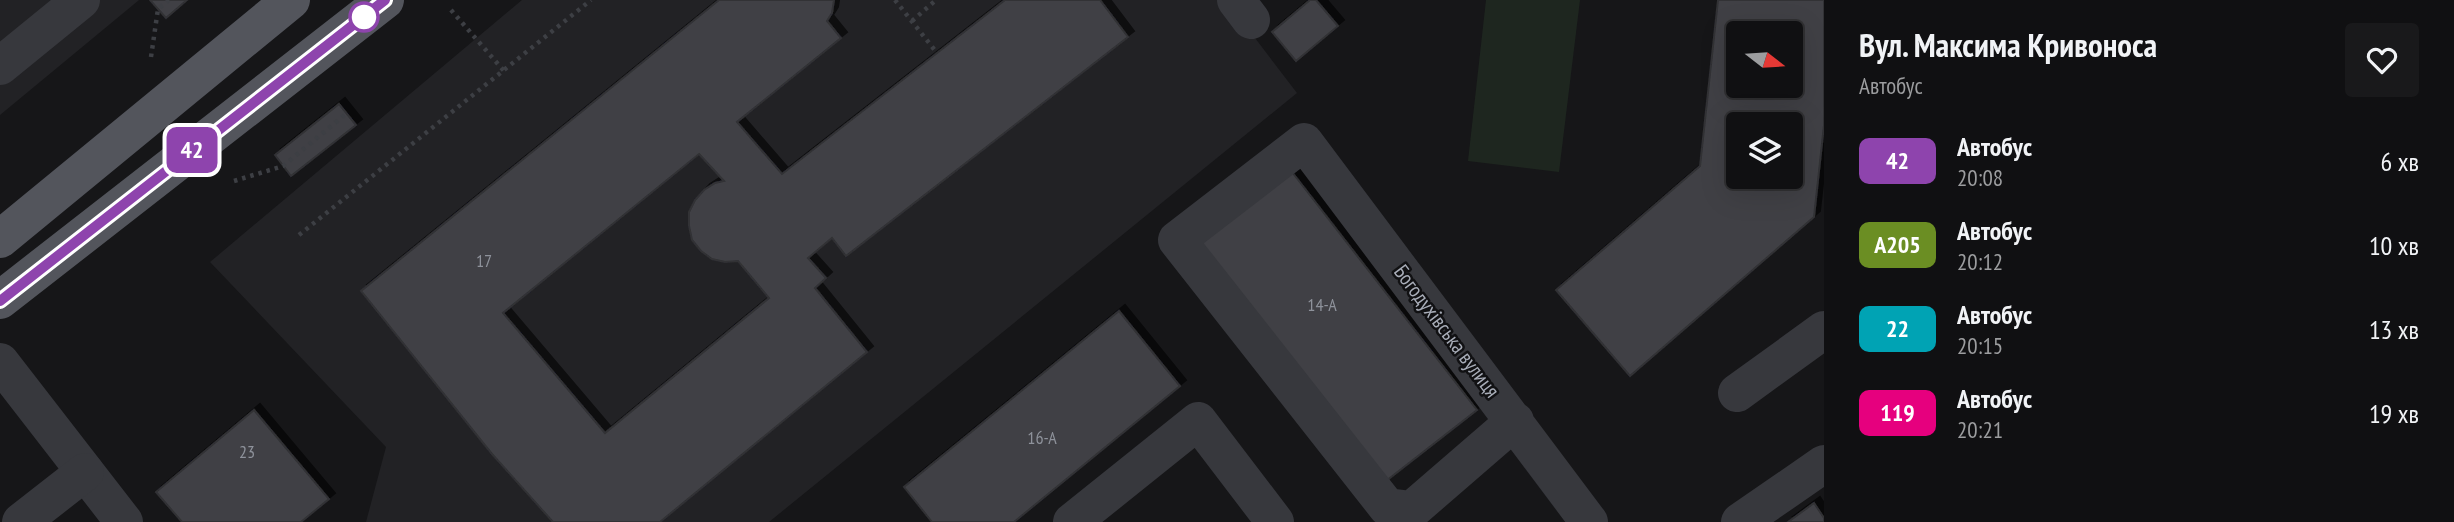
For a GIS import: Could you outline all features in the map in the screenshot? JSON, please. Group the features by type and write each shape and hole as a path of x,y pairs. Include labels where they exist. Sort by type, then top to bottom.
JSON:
{"main road":[{"path":"0,239 291,0"},
{"path":"0,300 384,0"}],"lane":[{"path":"0,66 81,0"},
{"name":"Богодухівська вулиця","path":"1515,421 1412,510 1387,507 1177,240 1304,142 1515,421 1589,522"},
{"path":"1737,393 1824,330"},
{"path":"0,362 124,522"},
{"path":"1072,522 1198,421 1275,522"},
{"path":"1741,522 1824,464"},
{"path":"20,522 85,472"}],"path":[{"path":"151,57 158,9 169,0"},
{"path":"299,235 591,0"},
{"path":"895,0 937,53"},
{"path":"912,21 936,0"},
{"path":"451,10 504,71"},
{"path":"234,181 283,166 347,113"}],"shaded area":[{"path":"0,0 139,0 0,115"},
{"path":"522,0 1226,0 1297,93 769,522 366,522 386,447 210,262"},
{"path":"1486,0 1580,0 1559,172 1468,161"}],"building":[{"path":"150,0 187,0 166,18"},
{"path":"719,0 834,0 832,13 827,21 841,38 737,122 782,174 1005,0 1100,0 1128,37 846,256 832,238 808,258 826,278 815,288 867,352 660,522 553,522 492,454 361,291","holes":["699,154 724,181 704,190 695,200 689,212 692,240 712,259 738,261 769,298 605,433 503,313"]},
{"path":"1310,0 1316,0 1338,26 1296,61 1272,32"},
{"path":"1718,0 1824,0 1824,125 1814,217 1630,376 1556,290 1700,166"},
{"path":"339,104 356,125 291,176 275,155"},
{"path":"1292,172 1477,410 1386,481 1201,243"},
{"path":"1119,311 1180,386 1014,522 932,522 904,487"},
{"path":"254,410 329,499 301,522 182,522 156,492"},
{"path":"1814,503 1824,522 1788,522"}],"bus line":[{"name":"42","path":"0,301 385,0"}]}
